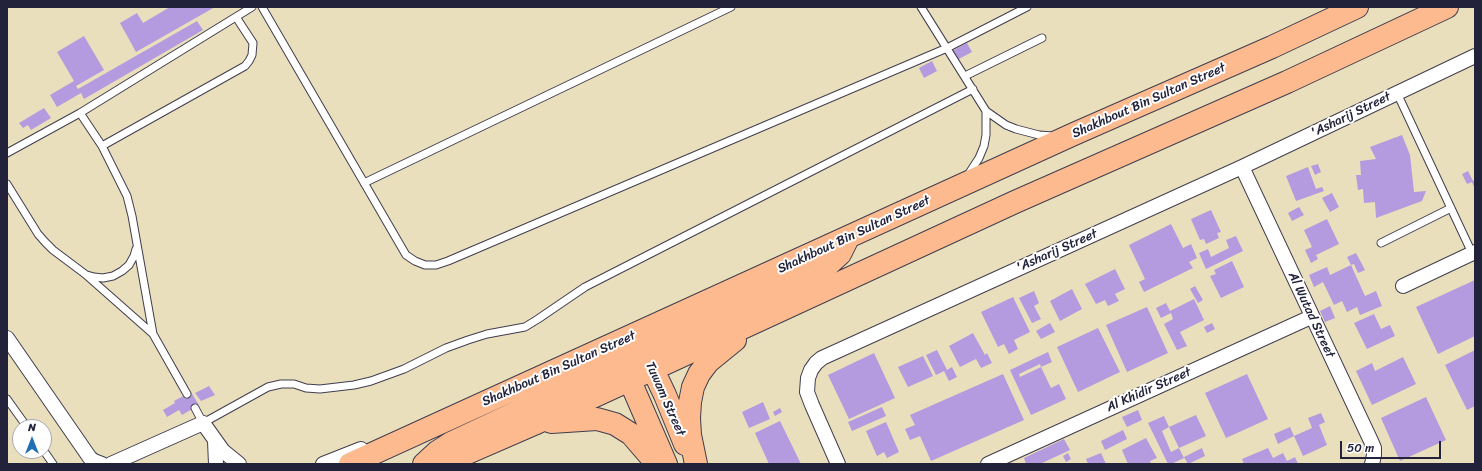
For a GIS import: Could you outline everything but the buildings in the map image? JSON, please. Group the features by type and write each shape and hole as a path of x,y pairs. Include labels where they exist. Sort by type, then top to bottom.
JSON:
{"main road":[{"name":"Shakhbout Bin Sultan Street","path":"350,464 404,440 622,362 645,351 849,238 1074,134 1272,47 1357,7"},
{"name":"Shakhbout Bin Sultan Street","path":"442,464 534,424 622,362 645,351 760,319 1014,202 1287,82 1447,7"},
{"path":"696,464 690,435 689,418 693,387 699,374 708,362 760,319"},
{"name":"Tuwam Street","path":"645,351 665,395 693,464"},
{"path":"424,464 437,452 451,443 622,362"},
{"name":"Tuwam Street","path":"622,362 666,464"},
{"path":"651,428 652,421 658,416 661,416 667,420 687,464"},
{"path":"534,424 585,419 608,421 627,430 642,445 657,464"}],"street":[{"name":"'Asharij Street","path":"838,464 807,392 806,384 809,374 816,363 822,358 1242,167 1475,56"},
{"name":"Al Wutad Street","path":"1242,167 1311,317 1374,448 1372,464"},
{"path":"1403,286 1473,253"},
{"name":"Al Khidir Street","path":"988,464 1311,317"},
{"path":"7,338 90,458 102,464"},
{"path":"111,464 203,423 223,451 239,464"},
{"path":"323,464 372,445 404,440"},
{"path":"215,441 216,464"}],"lane":[{"path":"7,153 80,113 252,7"},
{"path":"262,7 406,255 415,262 425,265 436,265 448,262 947,48 1028,7"},
{"path":"364,183 731,7"},
{"path":"921,7 986,111 1006,125 1027,133 1051,136 1074,134"},
{"path":"102,146 245,66 252,56 253,43 236,17"},
{"path":"965,76 1042,38"},
{"path":"195,408 203,423 268,387 281,384 294,384 306,388 320,389 354,385 371,381 404,369 446,348 468,340 525,327 585,286 973,89"},
{"name":"'Asharij Street","path":"1397,93 1473,253"},
{"path":"957,188 974,168 979,158 986,135 986,111"},
{"path":"80,113 102,146 127,196 132,216 136,247 153,334 187,394"},
{"path":"7,184 38,234 45,242 85,274 153,334"},
{"path":"1381,243 1451,208"},
{"path":"85,274 103,278 113,276 129,265 134,256 136,247"},
{"path":"7,399 21,419"}]}
